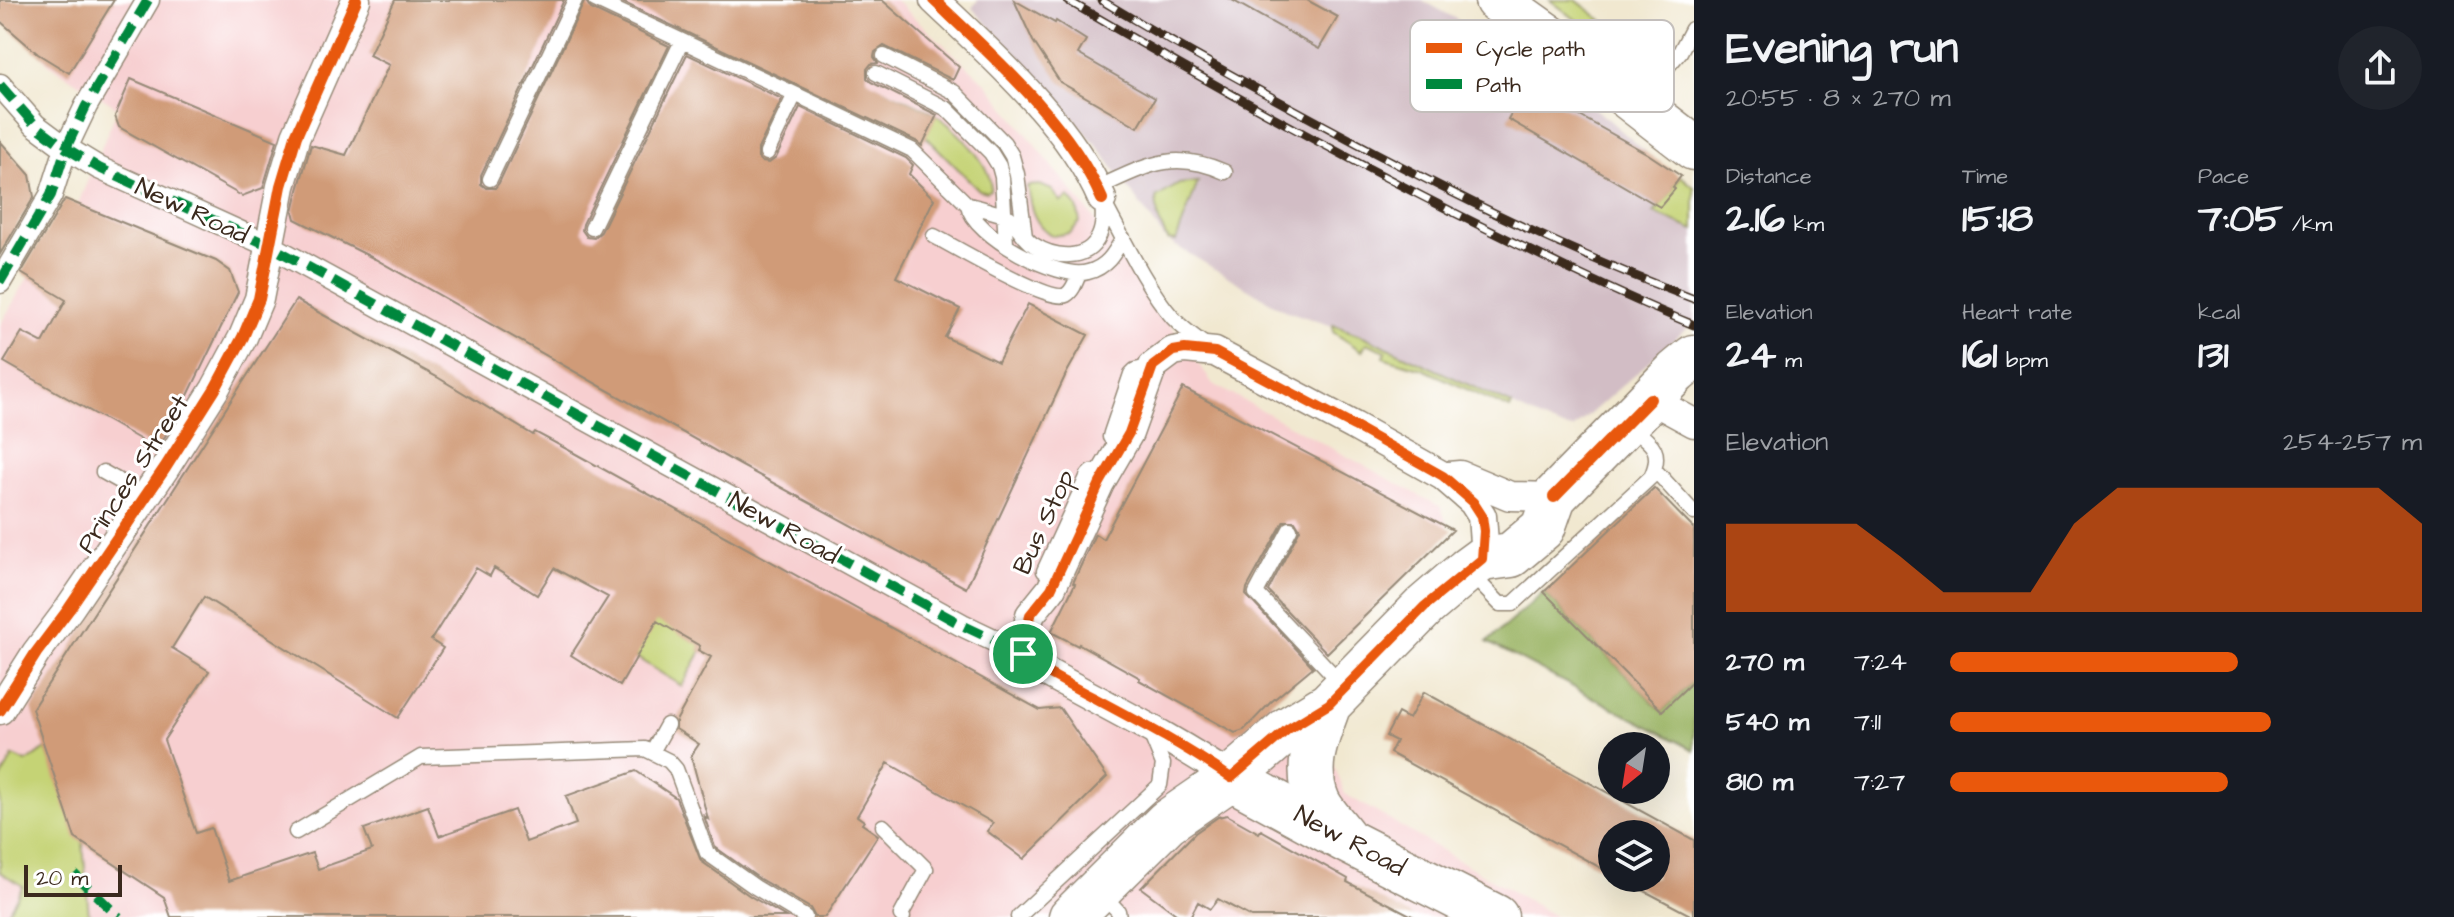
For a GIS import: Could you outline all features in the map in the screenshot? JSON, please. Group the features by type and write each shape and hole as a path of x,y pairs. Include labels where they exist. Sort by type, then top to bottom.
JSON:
{"main road":[{"path":"1497,0 1524,20"},
{"path":"1649,112 1694,148"},
{"path":"1107,911 1167,822 1231,778 1288,729 1337,696 1425,606 1474,564 1511,555 1532,538 1547,522 1554,497 1688,362"},
{"path":"1337,696 1313,747 1312,781 1319,803 1347,841"},
{"name":"New Road","path":"1231,778 1496,917"}],"street":[{"path":"0,282 51,195 66,148 86,106 148,0"},
{"name":"Princes Street","path":"4,695 69,609 146,496 215,389 243,337 259,299 281,186 297,131 356,0"},
{"path":"934,0 1050,119 1079,156 1099,194"},
{"name":"New Road","path":"0,85 35,125 99,168 270,246 962,625 1023,654 1039,668 1181,745 1231,778"},
{"path":"1023,654 1030,615 1051,589 1129,433 1153,366 1173,351 1215,352 1443,476 1473,502 1482,516 1484,531 1474,564"},
{"path":"1638,412 1694,423"},
{"path":"1443,476 1460,475 1510,496 1554,497"}],"lane":[{"path":"490,179 575,0"},
{"path":"595,0 912,150 968,205 1003,214 1034,245 1053,254 1072,255 1094,244 1103,220 1099,194"},
{"path":"1674,59 1692,29"},
{"path":"592,228 682,41"},
{"path":"884,56 954,92 1004,143 1017,174 1025,237"},
{"path":"876,73 947,109 991,153 1002,177 1003,214 1011,247"},
{"path":"767,153 795,94"},
{"path":"1099,194 1153,163 1167,160 1207,164 1225,172"},
{"path":"1099,194 1141,270 1171,316 1215,352"},
{"path":"968,205 970,215 984,230 1059,272 1079,274 1093,271 1107,263 1123,238"},
{"path":"934,236 1054,296 1068,294 1079,274"},
{"path":"1474,564 1500,604 1513,604 1651,477 1659,462 1638,412"},
{"path":"1655,470 1694,513"},
{"path":"103,472 146,496"},
{"path":"1290,529 1256,593 1337,696"},
{"path":"652,752 667,725"},
{"path":"1018,917 1160,785 1163,764 1148,729"},
{"path":"296,832 421,757 645,749 669,761 680,776 707,853 805,917"},
{"path":"883,826 926,869 901,915 903,917"}],"shaded area":[{"path":"0,0 895,0 988,85 1092,216 1213,384 1441,507 1450,533 1301,679 1271,702 1329,751 1345,794 1556,917 1113,917 1097,902 1083,917 0,917 0,325 68,210 77,206 118,108 50,65 0,16"},
{"path":"978,0 1422,0 1458,20 1410,20 1410,112 1599,112 1649,155 1694,187 1694,322 1573,429 1541,419 1363,336 1284,310 1166,240 1099,148 1050,90 972,8"}],"green space":[{"path":"1550,0 1576,0 1602,20 1576,20"},
{"path":"876,86 926,109 951,126 986,169 990,190 979,190"},
{"path":"1681,176 1694,187 1694,230 1654,213"},
{"path":"1198,182 1176,241 1167,240 1158,218 1156,198 1179,184"},
{"path":"1040,185 1052,190 1061,202 1069,197 1077,207 1080,222 1070,233 1053,236 1037,221 1027,186"},
{"path":"1333,325 1512,405 1510,409 1423,369 1384,357 1386,351 1366,343 1362,351 1333,332"},
{"path":"1544,592 1662,711 1694,680 1694,750 1670,737 1670,732 1660,732 1487,642"},
{"path":"668,600 720,600 701,651 682,686 599,634"},
{"path":"46,749 83,844 89,917 5,917 23,886 0,872 0,781 13,756 26,762"}],"building":[{"path":"0,0 114,0 69,73 38,54 0,21"},
{"path":"395,0 564,0 481,175 481,184 486,188 495,188 499,183 585,0 591,9 669,46 583,224 582,230 587,237 594,238 601,232 687,54 782,99 758,149 758,158 762,162 769,163 776,158 800,107 906,158 913,165 909,174 934,199 896,277 960,309 945,337 998,362 1028,304 1088,335 1066,374 966,588 375,259 295,219 293,211 311,145 346,155 389,65 369,55"},
{"path":"618,0 882,0 959,67 953,80 884,46 875,52 878,63 871,64 867,69 867,78 871,82 937,115 922,146"},
{"path":"1014,0 1086,40 1078,54 1155,98 1138,127 1060,82 1033,41"},
{"path":"1232,0 1307,0 1338,17 1319,49"},
{"path":"131,79 277,141 263,188 242,196 119,127 115,116"},
{"path":"1512,112 1573,112 1681,176 1660,207 1508,119"},
{"path":"0,141 30,175 34,197 0,254"},
{"path":"65,199 216,261 230,271 238,292 179,414 157,449 4,362 22,332 43,343 66,300 21,273"},
{"path":"296,300 437,377 533,435 535,432 574,453 1040,710 1060,708 1107,777 1024,859 987,831 993,823 888,763 857,816 864,821 862,824 878,835 825,917 815,917 810,908 760,879 715,847 704,816 708,819 691,756 699,744 676,729 676,721 711,657 698,650 700,646 657,621 620,686 571,655 608,597 554,568 537,595 494,568 490,576 476,568 431,640 443,648 398,718 204,597 172,648 209,671 164,740 196,833 211,828 229,881 312,853 318,869 372,850 364,829 428,806 439,836 514,810 526,842 576,824 566,796 636,771 676,798 701,861 786,917 171,917 164,897 75,838 32,709"},
{"path":"1183,388 1453,530 1327,653 1268,591 1300,529 1295,521 1284,521 1246,595 1313,667 1271,702 1244,730 1235,733 1079,644 1051,632 1095,534 1103,539"},
{"path":"1654,488 1694,529 1694,680 1662,711 1544,592"},
{"path":"1424,692 1598,787 1598,804 1628,804 1658,820 1598,820 1598,866 1390,753 1396,741 1386,736 1398,713 1409,719"},
{"path":"1227,815 1259,833 1261,830 1348,879 1347,882 1414,917 1251,917 1218,899 1210,909 1198,902 1190,917 1180,917 1141,888 1195,833 1218,817"},
{"path":"1670,827 1694,840 1694,917 1647,892 1670,892"}],"railway":[{"path":"1067,0 1407,189 1574,272 1694,325"},
{"path":"1101,0 1248,84 1443,188 1542,236 1694,299"}],"marked path":[{"path":"0,282 51,195 66,148 86,106 148,0"},
{"path":"0,85 35,125 99,168 270,246 962,625 1023,654"},
{"path":"74,874 119,917"}],"cycle path":[{"path":"0,710 165,468 215,389 243,337 259,299 281,186 296,136 356,0"},
{"path":"934,0 1005,68 1050,118 1088,171 1102,199"},
{"path":"1231,778 1161,735 1039,668 1023,654 1030,615 1051,589 1100,483 1129,433 1153,366 1173,351 1215,352 1443,476"},
{"path":"1554,497 1650,399"}],"route":[{"path":"1173,351 1215,352 1354,426 1443,476 1473,502 1483,520 1482,559 1425,606 1329,704 1288,729 1231,778 1181,745 1039,668 1023,654 1030,615 1051,589 1109,465 1129,433 1153,366 1173,351"}]}
